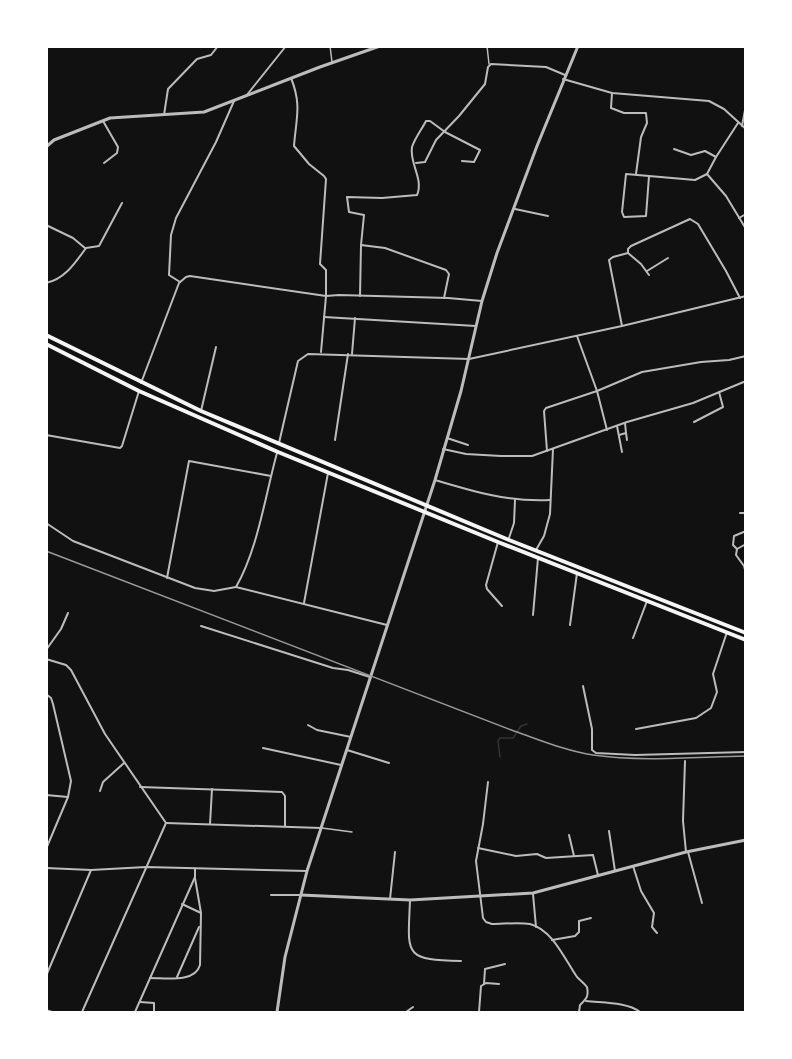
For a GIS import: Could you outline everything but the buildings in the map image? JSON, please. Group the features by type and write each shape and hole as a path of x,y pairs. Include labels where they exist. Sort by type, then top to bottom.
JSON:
{"highway":[{"path":"46,335 201,411 509,540 746,633"},
{"path":"46,344 140,390 278,452 746,640"},
{"path":"238,434 241,427"}],"street":[{"path":"165,115 168,89 197,60 211,55 218,46"},
{"path":"246,96 286,46"},
{"path":"277,1012 285,957 307,871 435,480 469,359 482,301 497,253 578,46"},
{"path":"47,145 54,140 117,117 196,114 378,47"},
{"path":"415,163 424,163 436,140 485,84 489,65 493,63 546,67 564,77 612,93 709,101 724,109 746,129"},
{"path":"291,78 297,94 297,127 294,146 326,179 320,264 326,269 321,353"},
{"path":"612,93 611,108 624,113 646,114 647,123 641,137 636,174"},
{"path":"180,282 170,275 171,235 176,218 216,142 234,101"},
{"path":"742,126 746,105"},
{"path":"103,121 118,147 117,153 104,163"},
{"path":"360,296 364,215 349,212 347,197 415,196 419,191 412,148 426,121 430,121 445,132 480,150 474,162 462,161"},
{"path":"649,176 646,216 624,217 622,212 626,175 636,174 694,180 707,174 738,123"},
{"path":"674,149 692,155 705,152 716,157"},
{"path":"707,174 715,182 746,229"},
{"path":"46,283 66,273 86,248 99,246 122,203"},
{"path":"515,209 548,216"},
{"path":"739,218 746,214"},
{"path":"628,253 631,246 693,219 740,298"},
{"path":"46,225 73,238 86,248"},
{"path":"361,245 385,248 446,270 449,274 444,298"},
{"path":"628,253 649,275"},
{"path":"622,326 609,260 628,253"},
{"path":"646,271 668,258"},
{"path":"141,383 180,282 190,276 326,296 339,294 482,301"},
{"path":"279,443 298,362 308,354 469,359 746,296"},
{"path":"324,316 476,326"},
{"path":"335,440 354,318"},
{"path":"577,336 597,391 607,430"},
{"path":"201,411 216,347"},
{"path":"547,451 544,409 648,371 746,356"},
{"path":"443,449 466,454 532,456 625,423 693,403 746,381"},
{"path":"46,435 120,448 140,390"},
{"path":"694,422 723,407 719,392"},
{"path":"625,423 627,440"},
{"path":"617,426 622,452"},
{"path":"619,435 627,432"},
{"path":"447,438 468,445"},
{"path":"536,550 549,520 553,449"},
{"path":"236,587 256,534 278,452"},
{"path":"167,578 189,461 271,476"},
{"path":"304,603 328,472"},
{"path":"435,480 473,492 515,500 550,500"},
{"path":"509,540 514,523 515,500"},
{"path":"740,513 746,513"},
{"path":"46,523 73,540 167,578 204,590 221,591 236,587 387,625"},
{"path":"746,531 734,536 733,545 737,549 736,558 744,566 746,573"},
{"path":"498,542 486,585 502,606"},
{"path":"737,549 746,544"},
{"path":"533,615 538,558"},
{"path":"570,625 577,573"},
{"path":"633,638 647,601"},
{"path":"46,650 61,629 68,613"},
{"path":"201,626 333,668 371,677"},
{"path":"636,729 696,718 711,708 717,692 713,674 727,632"},
{"path":"46,659 68,667 105,734 166,823"},
{"path":"583,686 592,729 592,748 596,753 635,755 746,752"},
{"path":"46,694 51,698 53,704 70,774 68,797 46,849"},
{"path":"308,725 317,730 351,737"},
{"path":"263,748 341,765"},
{"path":"347,750 389,763"},
{"path":"685,761 683,821 687,852 702,903"},
{"path":"100,792 103,782 124,763"},
{"path":"488,782 476,869 483,918 488,924 526,924 536,927 552,940 578,978 587,987 588,996 586,1001 580,1005 579,1012"},
{"path":"141,787 284,793 285,826"},
{"path":"210,824 212,789"},
{"path":"46,795 68,797"},
{"path":"166,823 321,828"},
{"path":"82,1012 166,823"},
{"path":"609,831 615,872"},
{"path":"569,835 574,856"},
{"path":"271,895 410,900 533,893 687,852 746,840"},
{"path":"478,848 516,856 537,854 546,858 593,855 598,876"},
{"path":"390,899 395,852"},
{"path":"633,866 642,891 653,911 652,927 657,933"},
{"path":"46,868 91,870 146,867 307,871"},
{"path":"150,978 190,976 200,968 201,913 195,869"},
{"path":"46,976 91,870"},
{"path":"135,1012 195,877"},
{"path":"533,893 536,927"},
{"path":"410,900 408,939 412,950 421,958 461,961"},
{"path":"182,904 201,913"},
{"path":"552,940 575,936 579,932 579,921 591,918"},
{"path":"177,978 200,925"},
{"path":"479,1012 479,989 484,984 485,969 505,964"},
{"path":"484,984 499,984"},
{"path":"586,1001 634,1008 640,1012"},
{"path":"139,1002 154,1003 154,1012"},
{"path":"406,1012 413,1007"},
{"path":"46,1010 52,1012"}],"lane":[{"path":"330,46 332,63"},
{"path":"488,46 489,65"},
{"path":"321,828 352,832"}],"waterway":[{"path":"500,757 498,741 500,738 513,738 521,726 527,724"}],"railway":[{"path":"46,551 563,748 593,755 631,758 746,756"}]}
